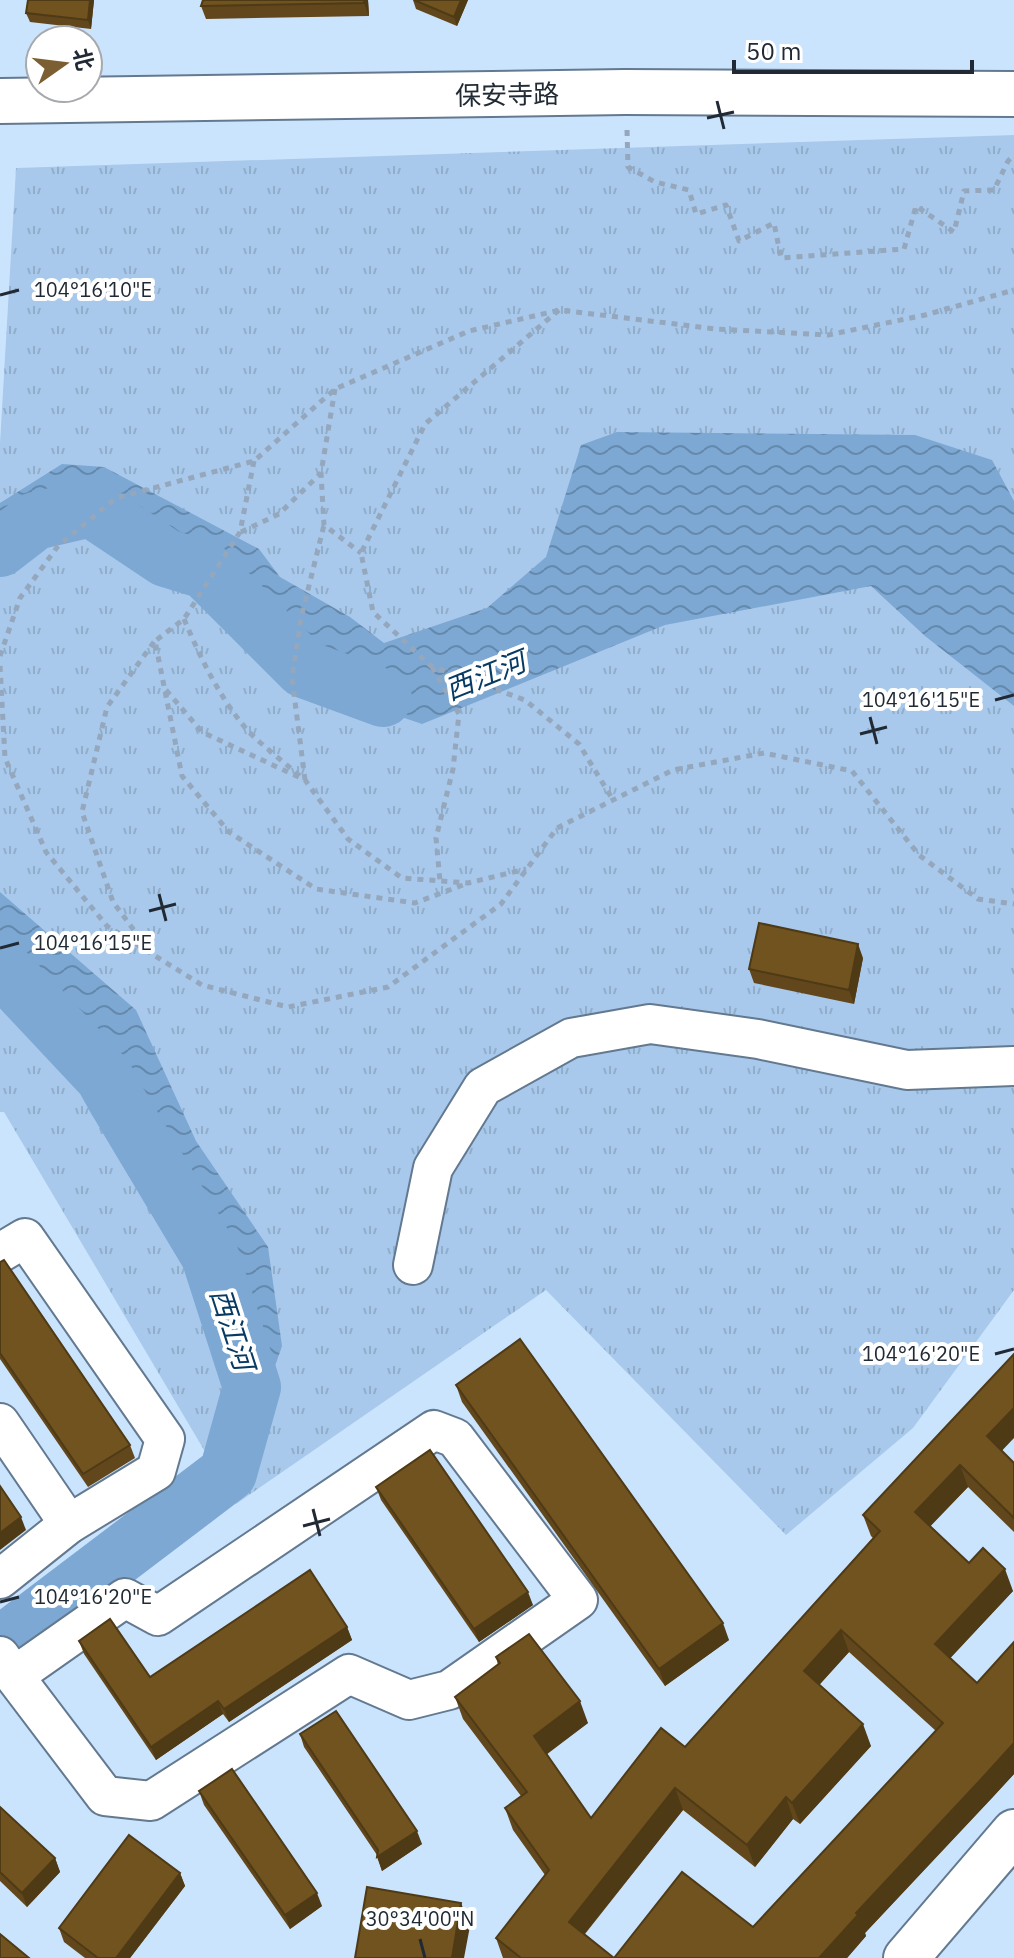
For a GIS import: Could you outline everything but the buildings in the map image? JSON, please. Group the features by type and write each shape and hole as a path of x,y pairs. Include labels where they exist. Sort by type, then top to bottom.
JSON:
{"street":[{"name":"保安寺路","path":"0,101 625,92 1014,94"},
{"path":"413,1265 433,1168 483,1087 571,1038 650,1024 758,1039 907,1070 1014,1066"},
{"path":"0,1253 25,1238 165,1439 156,1471 69,1524 0,1579"},
{"path":"0,1423 69,1524"},
{"path":"434,1430 455,1438 578,1600 449,1690 409,1700 349,1674 151,1801 105,1796 7,1666 125,1598 158,1616 434,1430"},
{"path":"906,1958 1014,1832"}],"path":[{"path":"625,92 628,167 655,182 689,190 696,214 726,205 739,241 774,223 781,258 904,249 916,206 954,232 964,191 994,190 1014,155"},
{"path":"0,656 20,598 58,546 116,498 254,461 335,389 469,331 560,310 716,329 828,335 925,315 1014,290"},
{"path":"440,881 436,838 453,769 459,714 431,666 373,612 361,553 425,424 560,310"},
{"path":"305,780 292,678 301,618 324,525 321,473 335,389"},
{"path":"151,953 113,902 82,812 107,707 155,641 184,619 240,532 254,461"},
{"path":"240,532 279,514 321,473"},
{"path":"324,525 361,553"},
{"path":"184,619 222,696 250,732 305,780 348,839 402,878 468,883"},
{"path":"155,641 182,776 229,832 316,889 415,903 468,883 527,869"},
{"path":"0,666 5,758 46,852 107,926 202,985 288,1007 388,987 501,904 557,828 673,770 764,753 852,771 919,855 978,899 1014,904"},
{"path":"431,666 525,700 579,744 613,800"},
{"path":"164,688 202,732 305,780"}],"green space":[{"path":"1014,135 1014,1290 913,1428 786,1535 546,1290 236,1504 4,1112 0,1112 0,443 16,168"}],"water":[{"path":"617,432 915,435 992,460 1014,501 1014,706 925,636 871,586 665,625 422,724 326,691 238,592 140,554 58,509 0,564 0,503 62,464 104,467 259,549 280,577 350,617 384,643 487,608 546,557 581,445"},
{"path":"0,892 136,1010 196,1141 268,1247 282,1346 260,1409 229,1270 173,1221 118,1102 0,949"}],"waterway":[{"name":"西江河","path":"0,548 35,521 91,508 166,558 205,570 304,669 383,698"},
{"name":"西江河","path":"0,966 104,1077 210,1256 252,1387 228,1473 0,1646"}]}
